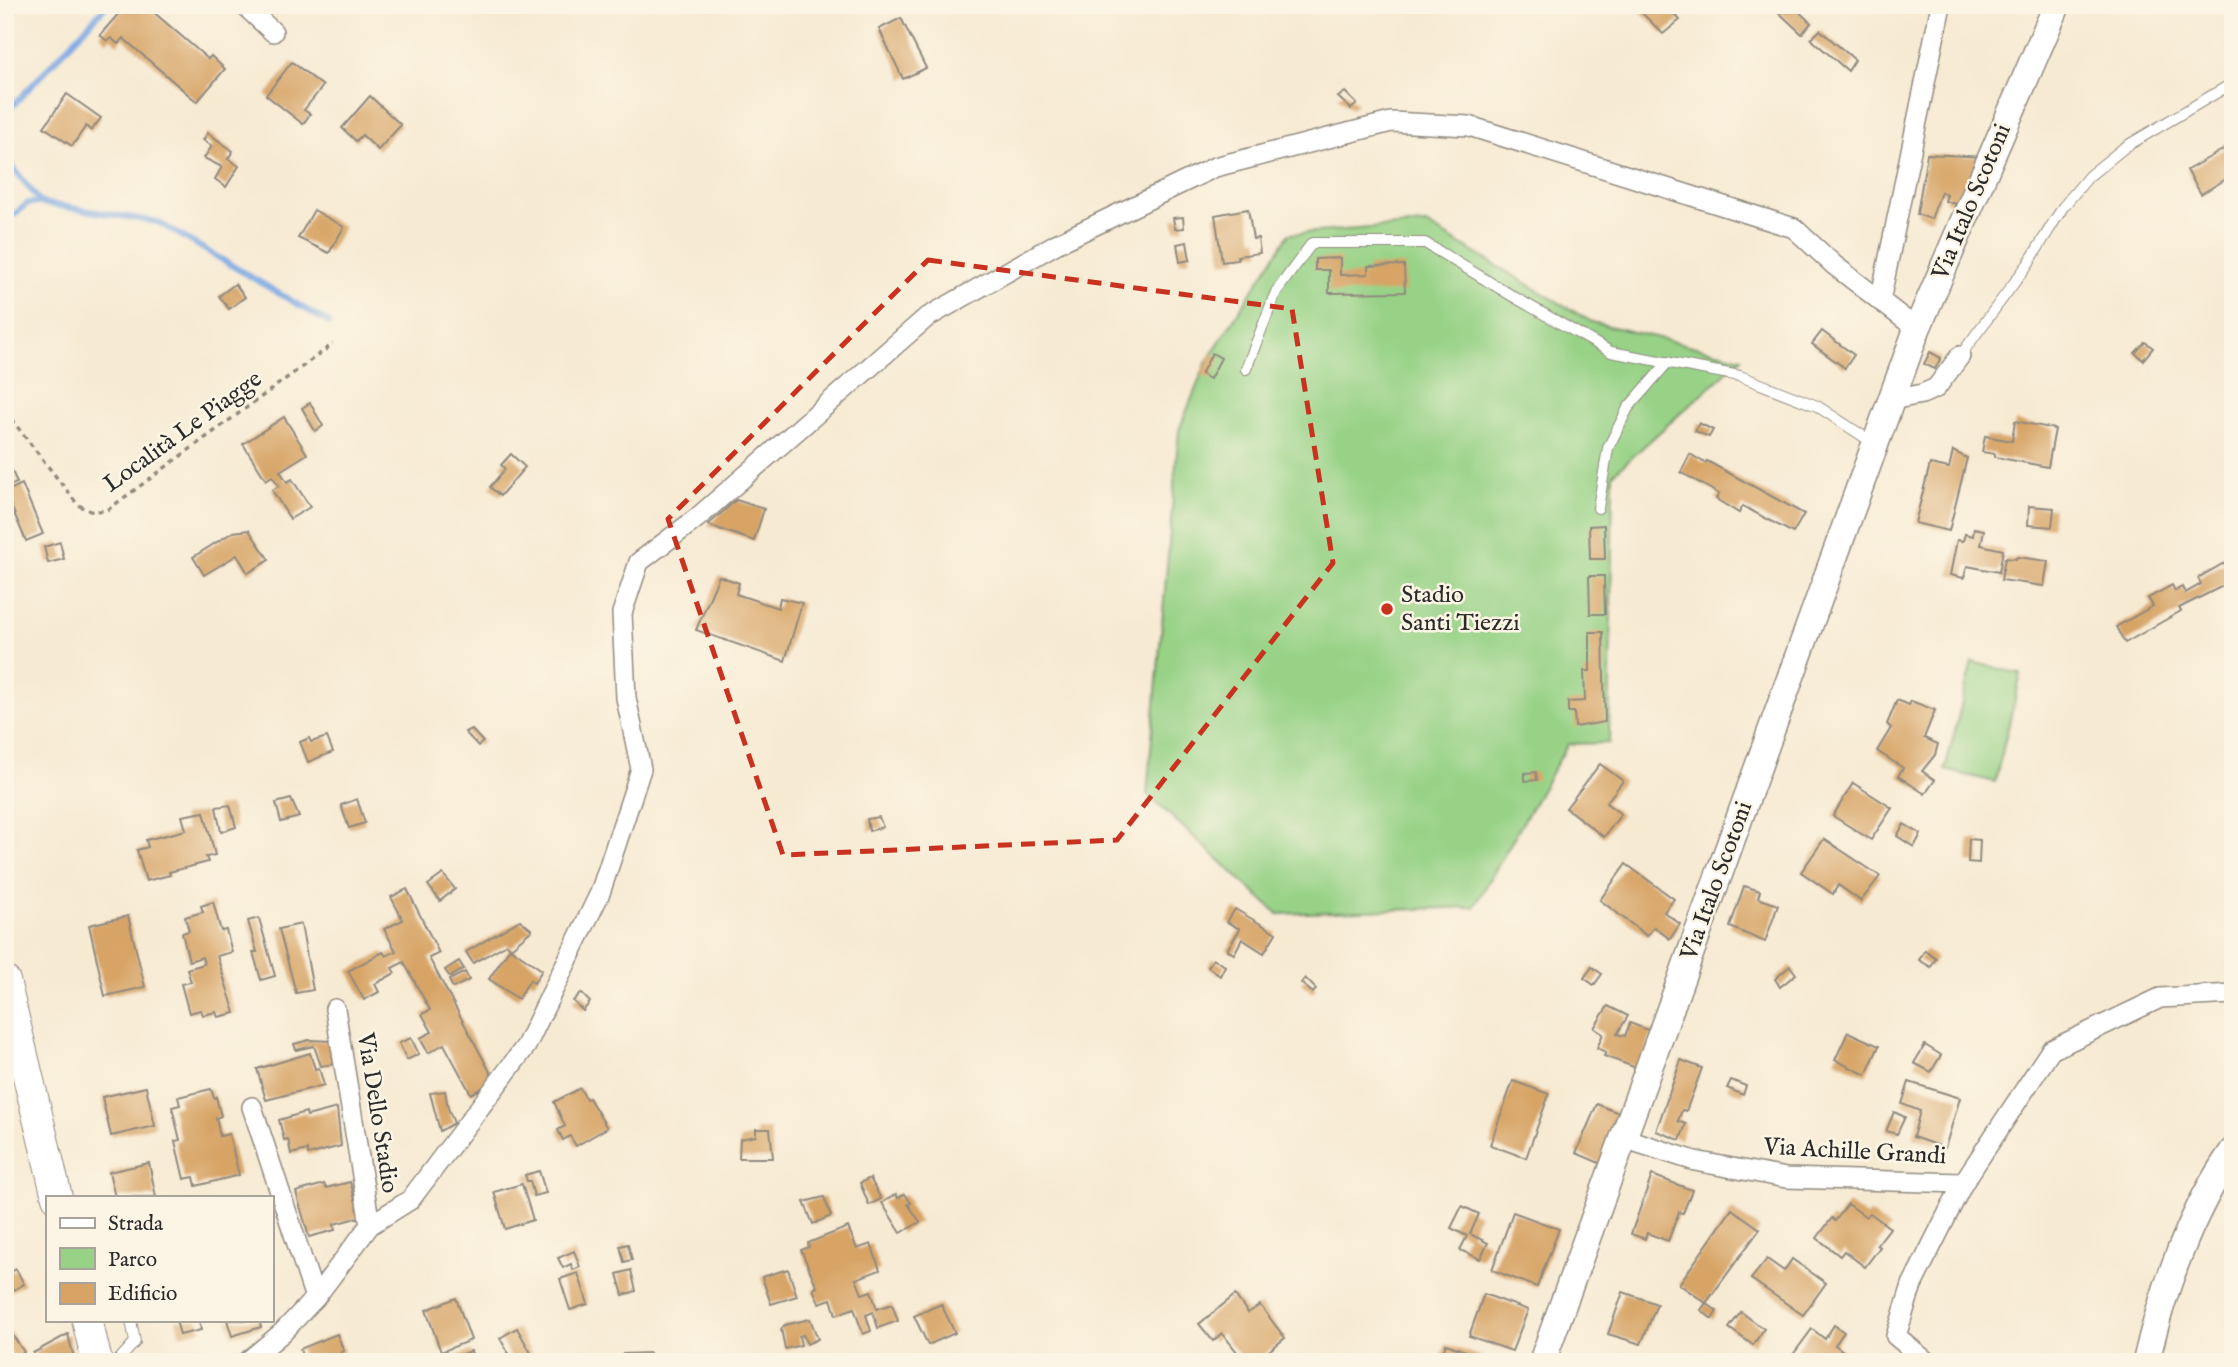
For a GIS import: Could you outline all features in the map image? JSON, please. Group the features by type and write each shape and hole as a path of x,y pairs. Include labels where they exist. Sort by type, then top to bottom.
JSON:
{"main road":[{"path":"5,981 57,1196"},
{"path":"87,1322 97,1362"}],"street":[{"path":"244,5 273,32"},
{"path":"1880,301 1941,5"},
{"name":"Via Italo Scotoni","path":"1542,1362 1917,329 2057,5"},
{"path":"247,1362 283,1332 315,1298 370,1225 410,1200 526,1046 600,893 641,769 626,698 622,613 639,562 697,518 926,318 1056,244 1215,167 1391,122 1469,126 1794,228 1834,265 1917,329"},
{"path":"1891,400 1922,394 1936,388 1960,356"},
{"name":"Via Achille Grandi","path":"1927,1362 1896,1336 1912,1286 1963,1183 2051,1050 2160,999 2233,993"},
{"name":"Via Dello Stadio","path":"335,1009 370,1225"},
{"path":"252,1107 315,1298"},
{"name":"Via Achille Grandi","path":"1623,1138 1695,1161 1786,1178 1963,1183"},
{"path":"2146,1362 2175,1266 2201,1207 2231,1156"}],"lane":[{"path":"1960,356 2028,264 2063,208 2089,176 2125,147 2233,83"},
{"path":"1246,369 1276,292 1312,243 1425,243 1611,352 1740,376 1817,406 1876,444"},
{"path":"1598,508 1608,448 1628,408 1668,362"},
{"path":"117,1362 135,1342 131,1322"}],"path":[{"name":"Località Le Piagge","path":"5,411 78,505 90,511 106,510 333,344"}],"highlighted area":[{"path":"928,260 1292,309 1333,563 1117,840 783,855 668,519"}],"green space":[{"name":"Stadio Santi Tiezzi","path":"1426,224 1592,322 1742,358 1613,474 1609,743 1568,744 1474,907 1278,914 1147,794 1179,430 1207,361 1289,234"},
{"path":"1972,662 2021,674 1995,782 1945,770"}],"building":[{"path":"126,5 153,5 150,9 208,59 211,56 225,69 197,102 123,38 118,44 111,38 107,41 100,35"},
{"path":"1634,5 1671,5 1668,8 1680,20 1663,34"},
{"path":"1777,5 1792,5 1811,23 1802,34 1774,8"},
{"path":"901,18 926,68 903,79 879,29"},
{"path":"1820,30 1855,60 1848,71 1811,39"},
{"path":"292,62 323,86 304,110 310,114 303,124 266,95"},
{"path":"1345,92 1357,104 1351,109 1338,97"},
{"path":"67,94 101,118 91,131 86,126 72,146 44,127"},
{"path":"370,96 401,125 378,150 362,135 356,141 342,128"},
{"path":"208,133 233,151 228,159 239,166 226,187 215,179 222,167 204,158 212,146 203,140"},
{"path":"2226,148 2233,160 2233,175 2201,194 2187,170"},
{"path":"1927,154 1985,157 1963,206 1945,201 1947,195 1941,192 1931,219 1917,214"},
{"path":"1248,209 1253,239 1258,238 1260,253 1237,256 1238,260 1222,262 1215,215"},
{"path":"314,210 344,227 329,253 298,238"},
{"path":"1183,217 1184,228 1175,229 1173,218"},
{"path":"1187,242 1190,260 1180,262 1177,244"},
{"path":"1340,258 1340,275 1368,274 1368,266 1404,265 1405,292 1329,293 1329,270 1315,270 1315,259"},
{"path":"235,284 245,297 229,309 219,296"},
{"path":"1822,331 1854,355 1845,368 1812,344"},
{"path":"2145,342 2153,348 2143,360 2135,353"},
{"path":"1930,352 1941,358 1935,369 1924,364"},
{"path":"1212,353 1221,358 1210,379 1201,374"},
{"path":"310,403 323,426 315,431 302,408"},
{"path":"284,417 307,454 280,471 287,482 292,479 310,507 290,519 272,490 279,486 272,476 266,480 243,444"},
{"path":"2015,421 2055,429 2048,467 1982,452 1985,436 2012,441"},
{"path":"1699,423 1713,430 1709,437 1695,431"},
{"path":"1953,451 1967,458 1949,531 1915,523 1930,464 1949,468"},
{"path":"5,454 17,483 5,487"},
{"path":"511,454 525,467 500,496 490,487 505,469 501,465"},
{"path":"1690,454 1804,514 1793,533 1743,506 1739,513 1716,499 1719,494 1681,472"},
{"path":"22,484 43,534 26,541 5,492"},
{"path":"736,500 764,509 754,541 708,525"},
{"path":"2029,506 2054,508 2052,527 2028,525"},
{"path":"1604,525 1605,559 1590,559 1589,526"},
{"path":"1974,528 1984,530 1981,545 2003,550 1999,572 1967,566 1964,578 1950,575 1957,540 1963,541 1965,534 1973,536"},
{"path":"249,530 269,560 248,573 237,555 204,575 193,557 233,532"},
{"path":"60,542 64,559 48,563 44,547"},
{"path":"2005,558 2048,561 2044,586 2001,580"},
{"path":"2233,558 2233,581 2179,608 2181,611 2125,643 2116,627 2153,606 2148,598 2172,585 2175,591 2182,587 2185,593 2201,584 2198,578"},
{"path":"719,576 739,583 736,594 778,608 780,598 802,603 785,661 696,630"},
{"path":"1589,576 1604,576 1605,614 1590,614"},
{"path":"1590,632 1603,632 1605,722 1575,727 1574,712 1568,712 1568,702 1585,701 1584,671 1590,671"},
{"path":"1897,700 1909,705 1911,701 1935,710 1924,738 1938,744 1935,755 1922,771 1935,780 1925,794 1898,776 1903,768 1877,751 1891,728 1887,724"},
{"path":"471,729 483,742 478,746 465,732"},
{"path":"327,737 333,752 308,762 300,742 309,738 311,742"},
{"path":"1600,764 1623,781 1606,803 1621,814 1604,837 1566,808"},
{"path":"1536,772 1537,780 1525,781 1525,773"},
{"path":"1853,783 1892,808 1871,840 1833,816"},
{"path":"291,799 299,817 281,822 276,803"},
{"path":"357,799 365,823 349,828 341,805"},
{"path":"230,805 236,827 221,832 216,807"},
{"path":"204,812 215,855 206,857 208,862 146,881 137,850 148,847 146,840 186,830 182,816"},
{"path":"879,817 883,827 869,831 867,819"},
{"path":"1904,824 1921,834 1914,847 1897,836"},
{"path":"1824,839 1880,876 1861,901 1838,885 1833,894 1801,872"},
{"path":"1969,839 1980,840 1979,863 1968,862"},
{"path":"1626,864 1674,899 1664,912 1680,924 1670,939 1654,927 1647,936 1600,900"},
{"path":"443,874 455,889 440,901 428,885"},
{"path":"1744,886 1760,891 1758,898 1778,905 1765,942 1730,927"},
{"path":"407,889 439,953 429,958 495,1081 471,1094 444,1044 428,1053 420,1038 432,1032 422,1014 430,1010 404,962 392,968 395,973 375,984 379,992 364,1000 348,971 383,952 386,956 396,951 384,929 403,920 391,897"},
{"path":"213,902 221,931 226,930 232,952 217,956 235,1013 218,1017 216,1012 203,1015 201,1010 189,1013 181,984 191,982 187,969 204,964 202,957 189,961 182,933 189,931 185,917 203,912 201,906"},
{"path":"1235,909 1276,933 1264,953 1242,939 1234,954 1227,950 1240,929 1227,922"},
{"path":"128,916 145,987 105,996 89,925"},
{"path":"259,918 275,976 261,980 253,952 257,952 248,921"},
{"path":"520,920 532,930 511,948 507,944 473,963 466,952"},
{"path":"301,924 313,990 296,993 279,929"},
{"path":"510,948 542,970 534,983 530,980 518,999 489,979"},
{"path":"1925,950 1936,958 1931,967 1919,960"},
{"path":"1213,959 1225,966 1220,976 1208,967"},
{"path":"459,961 464,969 450,977 445,970"},
{"path":"1790,966 1796,974 1780,987 1775,979"},
{"path":"1592,967 1602,974 1594,985 1584,978"},
{"path":"465,972 469,980 453,988 449,980"},
{"path":"1305,978 1316,989 1313,993 1301,983"},
{"path":"581,993 590,1002 583,1011 573,1001"},
{"path":"1608,1006 1628,1016 1617,1034 1625,1036 1630,1023 1653,1032 1639,1069 1604,1056 1606,1052 1597,1048 1603,1034 1594,1028"},
{"path":"1848,1032 1879,1046 1866,1075 1835,1060"},
{"path":"411,1038 419,1054 407,1060 399,1043"},
{"path":"309,1040 331,1041 334,1064 321,1066 314,1046 296,1050 294,1044"},
{"path":"1925,1045 1941,1055 1931,1072 1914,1063"},
{"path":"310,1053 315,1069 319,1068 324,1085 266,1100 257,1069"},
{"path":"1681,1060 1702,1068 1686,1111 1682,1110 1678,1121 1686,1124 1680,1140 1656,1131"},
{"path":"1731,1080 1746,1086 1743,1095 1727,1088"},
{"path":"1513,1081 1549,1094 1526,1158 1490,1145"},
{"path":"1909,1082 1960,1098 1945,1148 1913,1137 1920,1111 1902,1104"},
{"path":"146,1087 155,1126 111,1136 102,1097"},
{"path":"580,1088 607,1128 576,1146 570,1136 563,1140 558,1130 565,1126 554,1102"},
{"path":"211,1089 221,1116 216,1118 220,1136 229,1134 239,1175 196,1186 194,1177 184,1179 175,1141 180,1140 172,1107 180,1105 178,1097"},
{"path":"445,1091 454,1123 440,1131 430,1093"},
{"path":"1597,1104 1626,1116 1604,1165 1576,1153"},
{"path":"337,1108 341,1146 308,1155 307,1150 291,1154 288,1139 284,1140 279,1120 306,1112 307,1116"},
{"path":"1894,1112 1905,1117 1897,1134 1886,1131"},
{"path":"756,1129 770,1129 773,1158 739,1158 740,1139 756,1136"},
{"path":"149,1163 156,1196 115,1196 109,1172"},
{"path":"539,1171 546,1193 534,1196 530,1181 527,1181 525,1175"},
{"path":"1652,1175 1692,1190 1683,1213 1679,1212 1668,1241 1647,1233 1645,1239 1631,1234"},
{"path":"870,1178 881,1199 869,1205 860,1183"},
{"path":"350,1182 360,1217 334,1224 335,1230 309,1237 296,1192 324,1184 326,1188"},
{"path":"522,1184 533,1220 505,1229 494,1192"},
{"path":"896,1194 898,1198 905,1194 920,1222 901,1233 882,1203"},
{"path":"824,1197 831,1216 813,1224 804,1202"},
{"path":"1848,1204 1866,1217 1870,1213 1890,1228 1865,1267 1844,1251 1840,1256 1817,1238 1832,1218 1835,1221"},
{"path":"1462,1206 1479,1214 1470,1234 1488,1243 1480,1259 1460,1250 1467,1236 1451,1228"},
{"path":"1732,1209 1760,1229 1706,1303 1679,1284"},
{"path":"1513,1212 1559,1229 1537,1287 1492,1270"},
{"path":"848,1227 857,1249 871,1244 880,1270 856,1279 862,1294 871,1291 877,1309 892,1304 898,1321 878,1328 873,1312 866,1315 871,1331 863,1334 854,1308 836,1315 831,1299 819,1303 813,1289 817,1287 801,1250 809,1247 808,1243"},
{"path":"628,1244 632,1260 624,1262 620,1246"},
{"path":"574,1251 580,1267 573,1270 571,1264 563,1268 558,1258"},
{"path":"1767,1259 1784,1271 1792,1259 1826,1283 1803,1315 1751,1279"},
{"path":"16,1269 24,1284 10,1292 5,1284 5,1275"},
{"path":"788,1269 797,1296 771,1304 762,1277"},
{"path":"631,1270 636,1291 623,1295 617,1274"},
{"path":"578,1273 588,1304 570,1310 560,1279"},
{"path":"1623,1292 1657,1304 1641,1344 1608,1334"},
{"path":"1484,1294 1528,1310 1512,1351 1469,1336"},
{"path":"1235,1295 1248,1313 1260,1305 1285,1338 1255,1362 1245,1362 1222,1333 1213,1341 1199,1324"},
{"path":"456,1298 471,1340 441,1352 426,1310"},
{"path":"1706,1303 1717,1311 1712,1319 1701,1310"},
{"path":"941,1304 955,1333 928,1345 914,1316"},
{"path":"1741,1312 1764,1329 1753,1345 1729,1328"},
{"path":"810,1319 818,1339 807,1344 803,1335 799,1336 801,1345 785,1349 781,1329 785,1325"},
{"path":"177,1322 199,1322 201,1330 180,1335"},
{"path":"228,1322 260,1322 261,1327 232,1336"},
{"path":"5,1324 24,1352 14,1359 5,1346"},
{"path":"1834,1325 1844,1332 1835,1345 1858,1362 1800,1362 1792,1356 1812,1329 1825,1339"},
{"path":"517,1328 536,1362 513,1362 500,1338"},
{"path":"68,1334 75,1362 28,1362 35,1357 33,1353"},
{"path":"337,1334 345,1362 287,1362 302,1356 300,1349"},
{"path":"1446,1344 1493,1361 1493,1362 1439,1362"},
{"path":"471,1351 475,1362 442,1362 442,1361"},
{"path":"650,1353 650,1362 625,1362 623,1354"}],"waterway":[{"path":"5,114 107,5"},
{"path":"5,157 41,203"},
{"path":"5,222 28,203 158,222 329,323"}],"place":[{"name":"Stadio Santi Tiezzi","path":"1387,609"}]}
